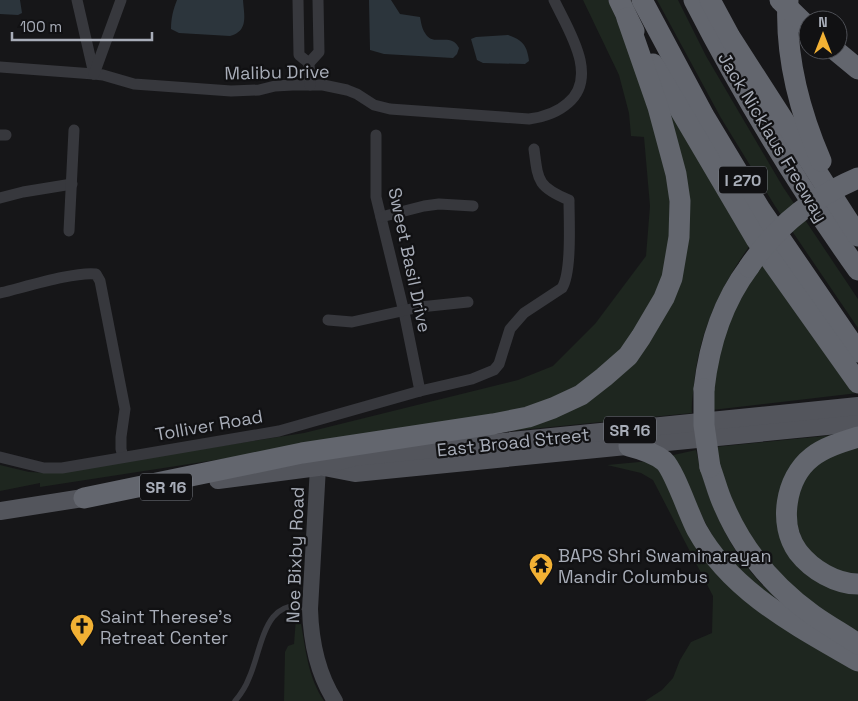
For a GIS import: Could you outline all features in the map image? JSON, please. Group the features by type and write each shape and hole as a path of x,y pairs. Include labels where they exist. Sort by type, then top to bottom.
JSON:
{"highway":[{"name":"I 270","path":"642,0 704,116 760,209 858,352"},
{"name":"Jack Nicklaus Freeway","path":"694,0 721,52 773,142 814,207 858,270"},
{"path":"710,0 730,37 858,236"},
{"path":"780,0 798,17"},
{"path":"788,0 788,41 795,84 814,143 845,216"},
{"path":"623,9 724,187 756,239 858,383"},
{"path":"84,498 302,453 528,417 581,395 604,378 628,356 664,298 674,271 680,228 680,201 670,152 658,108 623,9"},
{"path":"848,60 858,68"},
{"path":"858,178 819,198 798,213 771,237 749,267 730,298 714,336 704,389 704,425 710,466 724,506 744,544 758,564 792,598 813,615 858,644"},
{"path":"855,431 811,458 801,469 792,483 788,500 787,518 798,552 809,563 823,574 835,580 858,584"},
{"path":"629,446 645,450 666,462 698,530 719,560 741,584 766,605 858,661"}],"main road":[{"name":"East Broad Street","path":"0,511 318,466 354,457 858,406"},
{"name":"East Broad Street","path":"318,466 356,473 629,446 855,431"}],"street":[{"path":"77,0 94,74"},
{"path":"94,74 121,0"},
{"path":"298,0 299,55 309,63"},
{"path":"310,85 309,63 319,52 318,0"},
{"name":"Malibu Drive","path":"0,68 94,74 134,84 231,91 260,90 275,86 323,85 346,90 357,94 374,105 390,109 530,119 543,117 554,112 574,97 581,80 581,64 578,50 554,0"},
{"path":"69,231 74,130"},
{"name":"Sweet Basil Drive","path":"376,135 376,197 404,312 420,391"},
{"name":"Tolliver Road","path":"0,457 28,466 62,468 279,431 420,391 472,379 494,370 499,364 510,329 524,314 562,288 566,282 569,200 545,187 538,177 534,149"},
{"path":"0,198 72,184"},
{"path":"381,217 439,204 473,206"},
{"path":"0,293 90,273 96,274 100,281 124,409 121,437 124,457"},
{"path":"328,320 352,322 439,304 468,302"},
{"name":"Noe Bixby Road","path":"318,466 310,609 312,638 322,676 335,701"}],"lane":[{"path":"235,701 250,677 266,628 275,613 290,606 301,606 310,609"}],"shaded area":[{"path":"0,0 20,0 22,13 18,15 0,14"},
{"path":"177,0 243,0 243,26 236,34 230,36 179,33 171,29 172,14"},
{"path":"369,0 391,0 400,14 420,17 423,30 428,37 456,43 459,48 457,54 453,58 384,54 370,50"},
{"path":"583,0 608,0 635,60 670,177 669,264 646,321 596,377 516,414 40,487 40,483 0,491 0,465 29,472 48,473 304,433 518,380 553,366 595,324 646,256 650,206 644,137 631,136 629,113 619,75"},
{"path":"657,0 678,0 706,56 783,187 858,299 858,328 775,206 721,118"},
{"path":"508,35 521,41 527,51 529,61 525,64 483,63 477,60 471,39"},
{"path":"663,98 751,244 720,294 712,312 696,367 692,413 460,436 594,392 679,268"},
{"path":"762,261 858,393 712,410 711,393 726,326"},
{"path":"834,435 808,452 784,537 858,588 858,636 787,586 736,519 715,447"},
{"path":"858,443 858,574 838,571 816,558 802,541 793,509 810,466"},
{"path":"696,450 711,502 726,534 756,578 797,620 724,557 669,456"},
{"path":"650,461 657,464 698,542 858,668 858,701 645,701 662,690 673,678 680,660 691,642 712,633 713,596 653,480 641,473 607,465"},
{"path":"296,618 301,624 306,654 314,683 324,701 284,701 285,652 288,646 294,644"}],"place":[{"name":"BAPS Shri Swaminarayan Mandir Columbus","path":"541,586"},
{"name":"Saint Therese's Retreat Center","path":"82,647"}]}
